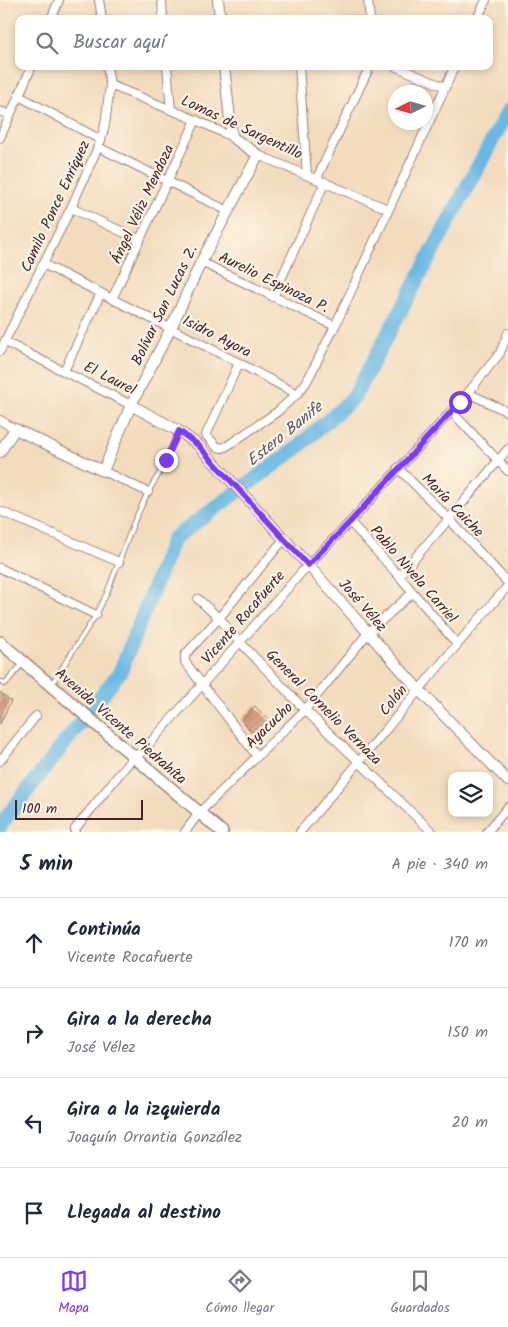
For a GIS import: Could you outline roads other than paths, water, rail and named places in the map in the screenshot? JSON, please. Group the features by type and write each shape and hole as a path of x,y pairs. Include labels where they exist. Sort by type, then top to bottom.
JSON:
{"main road":[{"name":"Avenida Vicente Piedrahíta","path":"1,646 54,688 222,832"}],"street":[{"path":"53,15 59,0"},
{"path":"99,0 101,15"},
{"path":"162,0 163,15"},
{"path":"218,0 220,15"},
{"path":"368,0 370,15"},
{"path":"479,15 486,0"},
{"path":"0,138 30,70"},
{"name":"Camilo Ponce Enríquez","path":"0,351 71,208 100,144 105,125 110,85 108,70"},
{"path":"167,70 170,110"},
{"path":"224,70 232,137"},
{"path":"299,70 307,174"},
{"path":"317,178 368,70"},
{"path":"404,70 445,87"},
{"path":"239,363 206,436 217,447 227,446 277,412 297,394 306,382 335,326 453,70"},
{"name":"Lomas de Sargentillo","path":"110,85 196,120 232,137 258,154 388,209"},
{"path":"19,96 168,182 228,210"},
{"path":"0,111 10,115"},
{"name":"Ángel Véliz Mendoza","path":"112,299 196,120"},
{"name":"Bolívar San Lucas Z.","path":"103,471 131,405 258,154"},
{"path":"273,297 325,182"},
{"path":"71,208 140,240"},
{"name":"Aurelio Espinoza P.","path":"202,262 335,326"},
{"name":"Isidro Ayora","path":"43,264 297,394"},
{"path":"64,371 101,293"},
{"name":"Vicente Rocafuerte","path":"75,830 134,756 142,752 308,565 468,393 500,353 508,333"},
{"name":"El Laurel","path":"5,342 131,405 179,431 198,445"},
{"path":"468,393 508,412"},
{"path":"451,411 508,471"},
{"path":"0,420 15,429 148,492"},
{"path":"0,452 15,429"},
{"name":"José Vélez","path":"198,445 419,690 508,781"},
{"path":"399,576 508,449"},
{"name":"María Caiche","path":"398,468 449,519 508,584"},
{"path":"0,511 119,562"},
{"name":"Pablo Nivela Carriel","path":"350,522 399,576 456,644"},
{"path":"257,756 185,662 185,655 219,618 284,540"},
{"path":"0,568 96,616"},
{"name":"Colón","path":"300,832 508,584"},
{"name":"Ayacucho","path":"185,832 199,813 305,710 368,633 412,593"},
{"name":"General Cornelio Vernaza","path":"198,599 219,618 305,710 432,832"},
{"path":"0,761 36,716"},
{"path":"487,832 508,807"}],"lane":[{"path":"54,688 96,616 107,593 134,522 148,492 160,474 179,431"},
{"path":"0,681 4,684 6,683 23,662"}],"waterway":[{"name":"Estero Banife","path":"0,827 120,672 173,539 297,448 354,397 508,111"}]}
